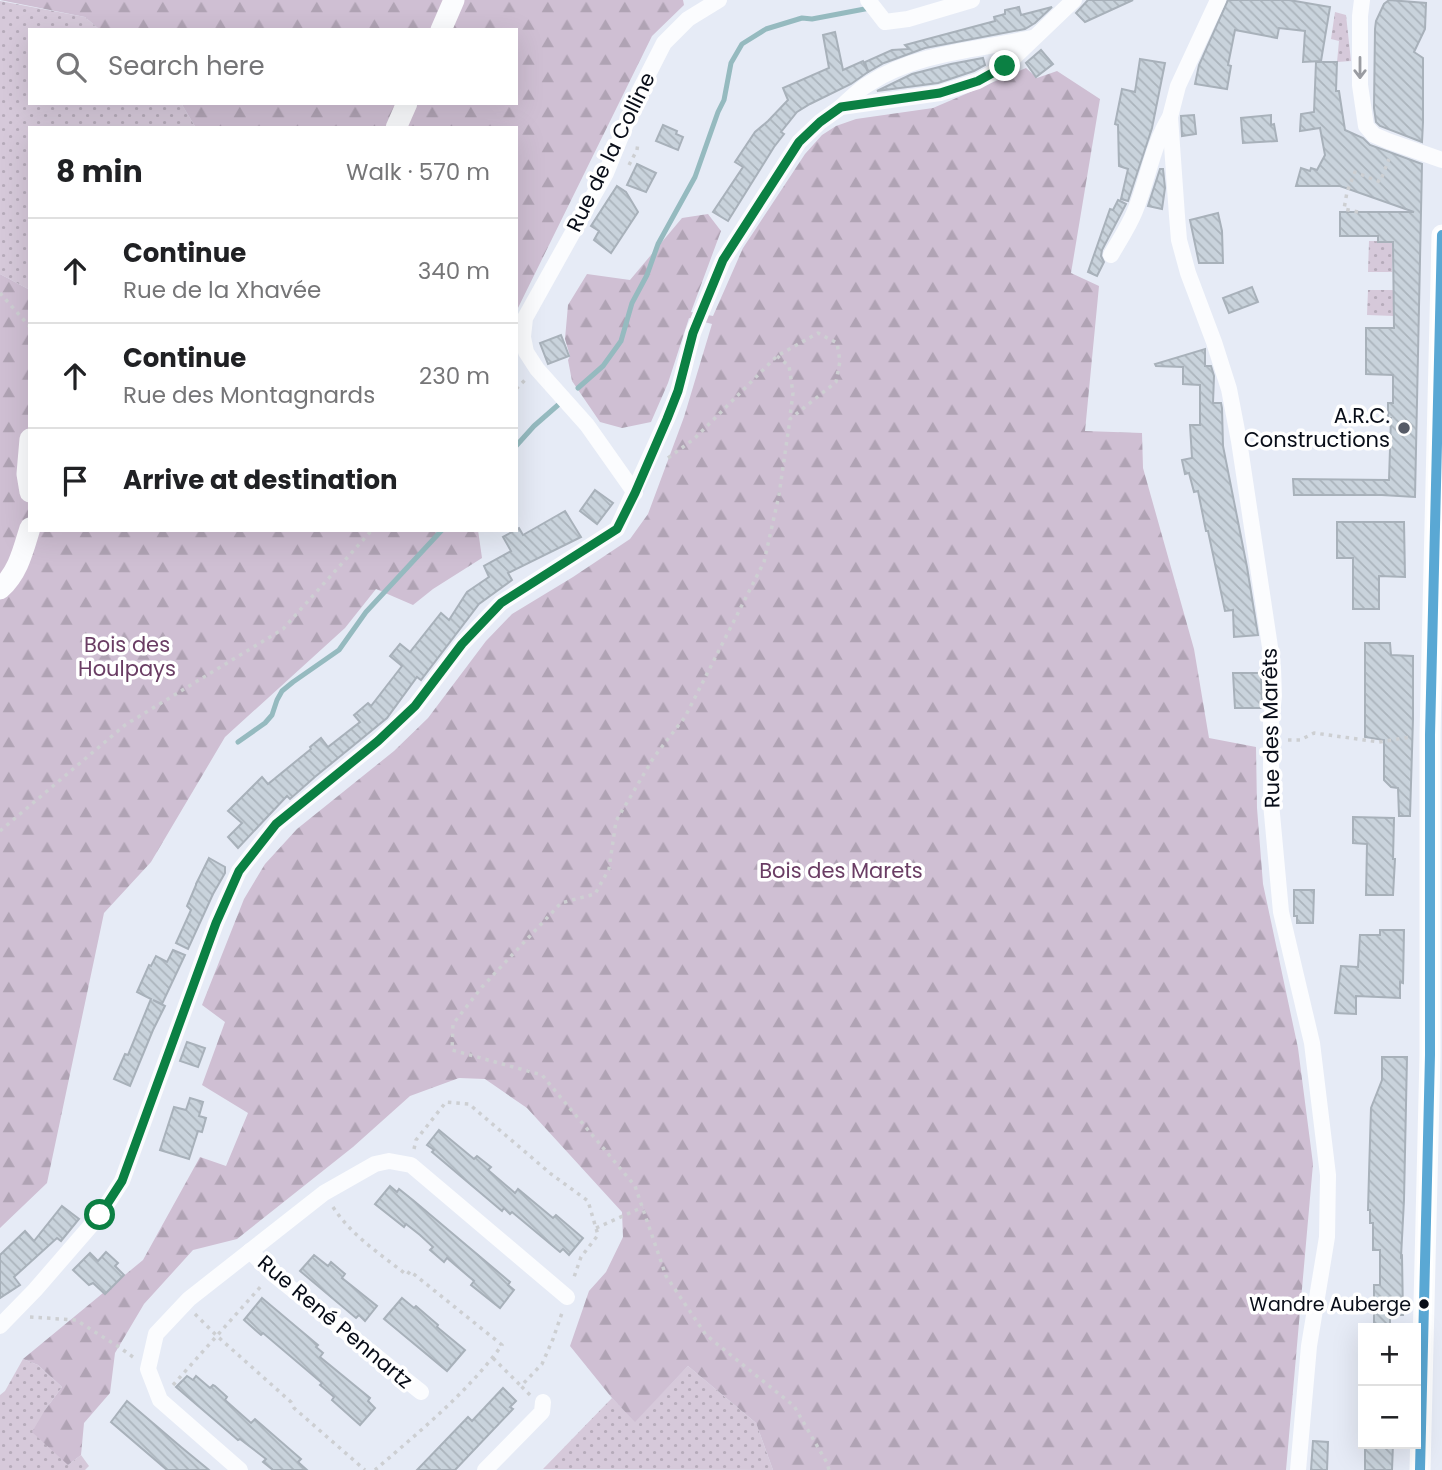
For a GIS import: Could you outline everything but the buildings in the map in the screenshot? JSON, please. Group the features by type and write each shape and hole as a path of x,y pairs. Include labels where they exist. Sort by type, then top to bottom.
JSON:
{"street":[{"path":"442,28 454,0"},
{"name":"Rue de la Colline","path":"635,493 587,425 537,369 526,352 523,337 525,317 606,173 639,92 664,43 688,19 719,0"},
{"path":"868,0 885,22 908,19 972,0"},
{"path":"841,107 940,93 978,81 1005,66 1074,0"},
{"name":"Rue des Marêts","path":"1218,0 1178,86 1170,117 1179,240 1229,389 1273,667 1271,803 1281,912 1312,1043 1328,1175 1327,1237 1309,1346 1298,1470"},
{"path":"1362,0 1360,85 1366,126 1374,135 1442,160"},
{"path":"5,1321 100,1215 122,1181 216,923 239,871 276,824 378,741 415,706 462,644 501,603 617,529 648,465 674,401 693,333 723,260 799,142 869,83 893,71 917,61 1035,38"},
{"path":"397,126 406,105"},
{"path":"1111,255 1134,215 1153,156 1170,117"},
{"path":"1420,1470 1429,1083 1430,735 1442,235"},
{"path":"28,462 28,480"},
{"path":"0,589 20,561 29,532"},
{"path":"240,1470 160,1400 148,1369 156,1334 184,1303 324,1194 354,1174 388,1161 411,1165 567,1297"},
{"name":"Rue René Pennartz","path":"250,1251 273,1274 421,1392"},
{"path":"485,1470 542,1412 543,1402"}],"path":[{"path":"1358,212 1344,209 1355,172 1380,182 1395,144"},
{"path":"0,293 28,325"},
{"path":"648,465 662,463 694,439 777,355 818,333 836,343 840,361 836,382 790,419"},
{"path":"777,355 789,366 793,393 779,495 764,562 685,717 654,757 616,821 609,869 595,894 561,903 482,987 453,1024 452,1050 542,1075 635,1186 666,1276 706,1335 794,1406 830,1470"},
{"path":"0,831 125,725 284,629 370,532"},
{"path":"1271,723 1278,723 1279,734 1287,740 1300,740 1314,733 1379,742 1430,735"},
{"path":"411,1165 416,1140 446,1102 470,1104 551,1174 588,1201 597,1235 581,1257 542,1364 521,1385"},
{"path":"324,1194 343,1222 367,1244 407,1275 410,1271 502,1345 442,1411 375,1470"},
{"path":"596,1228 643,1206"},
{"path":"160,1400 273,1274"},
{"path":"184,1303 291,1402 294,1408 365,1470"},
{"path":"5,1321 76,1320 119,1346 148,1369"},
{"path":"493,1358 533,1397 543,1402"}],"shaded area":[{"path":"0,1 85,17 98,28 28,28 28,105 182,105 195,126 28,126 28,289 0,274"},
{"path":"1335,12 1346,15 1351,61 1337,62 1339,41 1331,39"},
{"path":"1369,241 1420,242 1420,255 1393,255 1392,272 1368,272"},
{"path":"1368,290 1394,290 1394,316 1367,315"},
{"path":"23,1359 38,1365 62,1387 45,1410 68,1465 81,1455 89,1466 85,1470 0,1470 0,1395"},
{"path":"688,1366 756,1423 773,1470 543,1469 612,1398 635,1421"}],"green space":[{"path":"0,0 683,0 684,5 652,36 518,308 518,126 195,126 182,105 518,105 518,28 98,28 85,17"},
{"name":"Bois des Marets","path":"1026,68 1037,78 1057,71 1100,99 1071,273 1099,286 1085,431 1142,433 1143,468 1194,649 1209,738 1256,747 1257,808 1263,884 1298,1048 1313,1164 1286,1470 773,1470 756,1423 688,1366 635,1422 570,1346 589,1291 606,1272 623,1237 622,1212 527,1108 485,1079 459,1078 410,1096 353,1147 237,1239 193,1250 144,1304 115,1353 110,1393 84,1423 81,1455 68,1465 32,1432 62,1387 38,1365 23,1359 143,1260 200,1157 226,1166 248,1113 202,1085 225,1022 202,1005 244,899 265,864 297,829 394,751 428,718 486,641 512,614 630,539 648,514 684,417 712,324 689,318 668,383 651,422 622,428 600,422 572,381 568,360 570,356 565,339 568,305 587,274 630,280 682,218 708,214 721,231 691,312 713,316 743,248 805,154 822,135 836,126 856,119 933,108"},
{"name":"Bois des Houlpays","path":"0,274 28,289 28,532 478,532 482,558 413,605 376,589 345,628 225,737 151,862 104,913 47,1183 0,1228"}],"waterway":[{"path":"578,388 603,366 621,341 632,303 647,275 658,244 695,177 724,100 731,63 742,44 766,29 802,18 812,19 870,8"},
{"path":"518,444 558,405"},
{"path":"238,742 272,715 282,691 339,650 366,612 440,532"}],"transit line":[{"path":"1420,1470 1430,1055 1430,735 1442,235"}],"place":[{"name":"A.R.C. Constructions","path":"1404,428"},
{"name":"Wandre Auberge","path":"1424,1304"}],"route":[{"path":"100,1215 122,1181 216,923 239,871 276,824 378,741 415,706 462,644 501,603 617,529 667,419 678,391 693,333 723,260 799,142 841,107 940,93 978,81 1005,66"}]}
